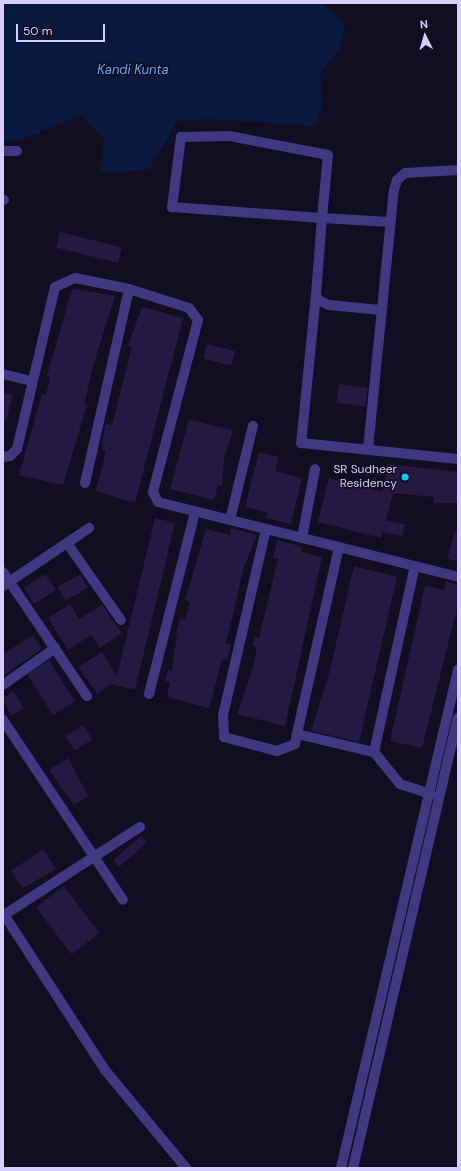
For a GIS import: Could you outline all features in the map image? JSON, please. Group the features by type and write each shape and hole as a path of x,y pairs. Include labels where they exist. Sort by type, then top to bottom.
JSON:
{"street":[{"path":"390,222 322,218 172,207 181,137 229,136 328,155 322,218 316,294 301,443 458,459"},
{"path":"3,151 16,151"},
{"path":"368,449 390,222 397,180 416,171 458,170"},
{"path":"3,456 10,456 17,449 31,381 55,287 75,278 129,289 189,308 196,314 198,320 153,492 163,505 230,520 458,577"},
{"path":"85,483 129,289"},
{"path":"316,294 318,300 329,305 381,310"},
{"path":"3,374 31,381"},
{"path":"230,520 253,426"},
{"path":"302,538 316,469"},
{"path":"150,694 194,512"},
{"path":"6,584 89,528"},
{"path":"266,529 223,715 224,737 277,751 295,744 339,547"},
{"path":"67,543 121,620"},
{"path":"374,752 415,566"},
{"path":"3,572 6,584 55,648 87,696"},
{"path":"3,685 55,648"},
{"path":"341,1168 431,794 458,670"},
{"path":"353,1168 458,718"},
{"path":"3,720 123,900"},
{"path":"297,734 374,752 400,784 431,794"},
{"path":"140,827 4,914 105,1070 186,1168"}],"water":[{"name":"Kandi Kunta","path":"3,3 322,3 345,24 339,50 320,73 323,104 316,126 209,119 177,121 149,170 100,173 104,139 82,115 23,139 3,143"}],"building":[{"path":"60,232 122,247 118,263 56,248"},
{"path":"72,289 115,296 93,366 84,405 87,405 63,485 19,475 42,394 46,395 50,377 47,376"},
{"path":"142,307 183,318 135,503 96,491 106,451 102,450 103,435 106,424 112,425 132,347 128,346"},
{"path":"207,344 235,351 232,366 203,359"},
{"path":"339,384 368,388 365,407 336,403"},
{"path":"3,392 13,395 6,421 3,421"},
{"path":"189,420 233,430 224,460 222,487 218,485 214,500 170,489"},
{"path":"259,452 279,457 275,471 302,478 291,524 266,518 268,513 245,507"},
{"path":"387,464 458,472 457,503 434,503 434,497 393,493 386,520 405,524 402,536 383,532 381,538 318,522 329,478 383,492"},
{"path":"155,518 175,523 135,690 111,684 97,694 78,667 102,652 117,676"},
{"path":"231,528 257,535 244,567 226,643 231,644 227,660 222,659 209,708 167,697 170,683 165,681 168,670 172,671 180,618 185,620 190,602 185,600 206,529 230,535"},
{"path":"455,531 458,531 458,561 447,559"},
{"path":"277,540 303,547 301,552 322,557 285,726 237,714 254,664 257,647 253,646 255,637 259,638 278,559 273,558"},
{"path":"354,566 397,577 359,742 311,731 330,670"},
{"path":"46,574 56,590 34,604 24,588"},
{"path":"80,574 88,588 65,601 57,587"},
{"path":"446,581 458,584 458,604 422,748 390,741 425,586 444,590"},
{"path":"70,604 79,619 102,605 122,633 100,648 91,635 68,650 48,618"},
{"path":"33,635 42,649 3,676 3,654"},
{"path":"49,660 75,702 53,715 27,674"},
{"path":"13,691 24,708 11,716 3,698"},
{"path":"83,725 92,739 75,751 65,736"},
{"path":"68,758 88,796 74,805 49,770"},
{"path":"141,836 147,843 119,867 113,860"},
{"path":"43,849 56,869 23,888 11,871"},
{"path":"64,886 100,933 72,954 36,907"}],"place":[{"name":"SR Sudheer Residency","path":"405,477"}]}
